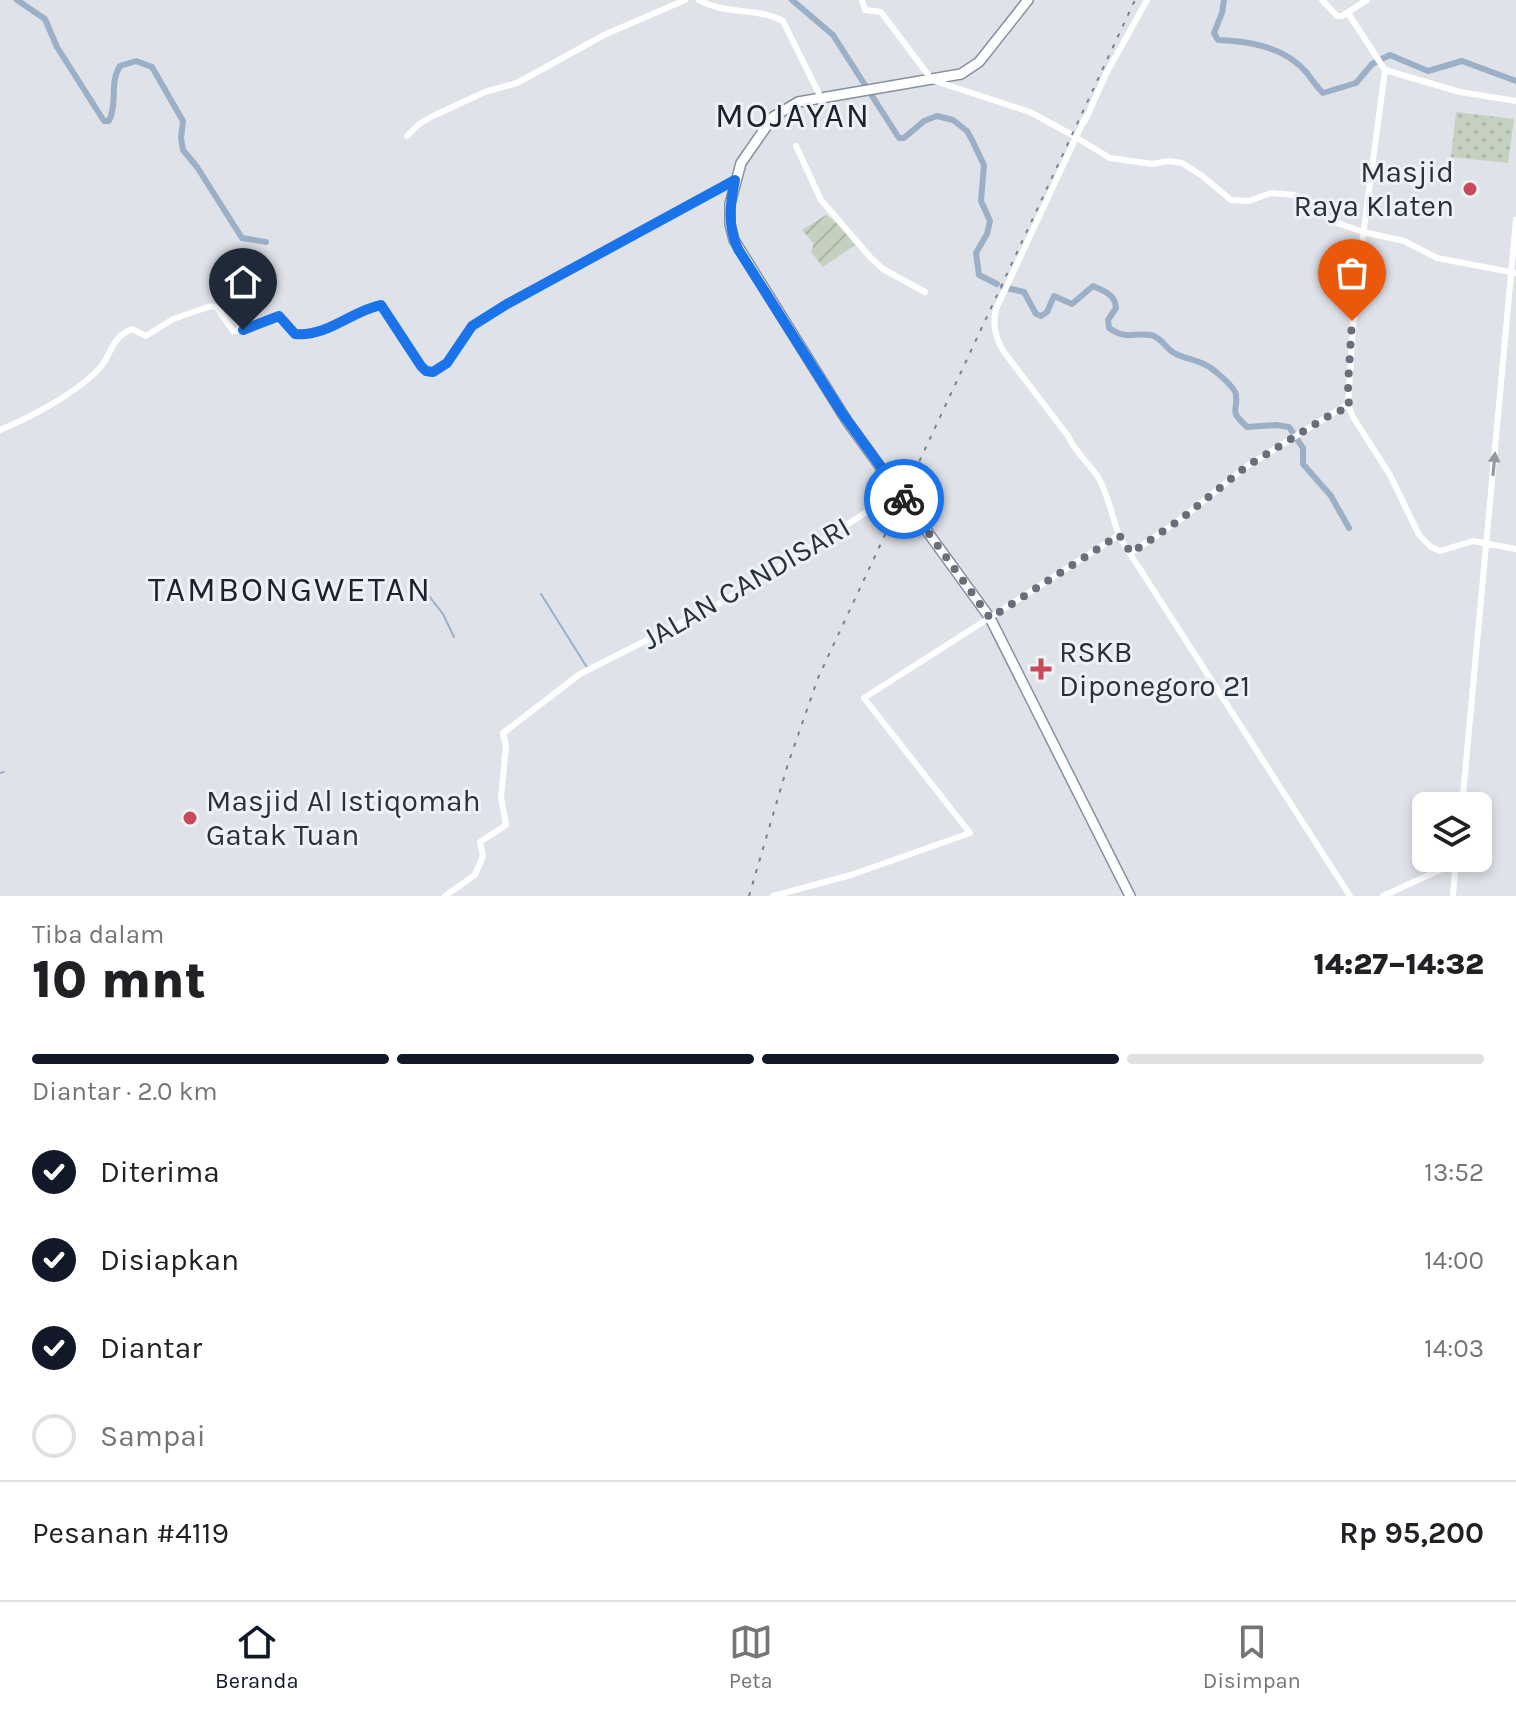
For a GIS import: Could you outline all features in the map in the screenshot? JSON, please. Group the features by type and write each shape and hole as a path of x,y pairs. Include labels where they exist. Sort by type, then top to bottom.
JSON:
{"highway":[{"path":"956,89 954,80 977,64 1028,0"},
{"path":"961,74 821,98 791,105 773,117 745,155 735,180 729,214 731,232 738,249 842,413 990,618 1130,896"}],"street":[{"path":"407,136 433,116 485,92 517,83 604,35 685,0"},
{"path":"699,0 714,7 751,11 783,21 821,98"},
{"path":"862,0 865,10 881,12 932,80 1033,113 1110,158 1152,164 1168,161 1182,163 1235,201 1281,193 1308,200 1327,219 1363,232 1404,241 1437,258 1512,272"},
{"path":"1147,0 1106,74 1005,289 994,319 999,344 1099,479 1119,535 1350,896"},
{"path":"1322,0 1337,16 1348,13 1367,0"},
{"path":"1348,13 1385,70 1460,92 1516,101"},
{"path":"1385,70 1350,347 1348,406 1390,475 1419,535 1431,547 1440,551 1465,542 1487,542 1516,549"},
{"path":"796,146 821,200 871,258 883,269 925,292"},
{"path":"0,430 26,420 96,372 116,337 130,329 146,336 173,319 214,306 231,331 247,329 279,316 295,334 334,326 381,305 421,366 433,372 447,363 476,323 735,180"},
{"path":"1463,792 1516,220"},
{"path":"1131,553 1181,519 1247,466 1348,406"},
{"name":"JALAN CANDISARI","path":"445,896 475,875 483,856 480,842 506,825 501,797 506,746 503,733 580,674 722,602 899,492"},
{"path":"773,896 851,875 970,833 864,698 1119,535"},
{"path":"1383,896 1433,872"},
{"path":"1453,896 1455,872"}],"green space":[{"path":"1456,112 1514,119 1508,163 1451,157"},
{"path":"826,215 841,226 855,245 823,267 811,252 814,244 802,230"}],"waterway":[{"path":"17,0 45,19 57,47 104,121 109,121 112,114 115,79 120,66 136,61 152,67 183,121 183,150 242,238 266,242"},
{"path":"792,0 833,35 899,138 904,138 924,121 937,116 953,120 967,131 984,165 981,201 990,221 987,234 976,253 979,275 997,284"},
{"path":"1224,0 1214,33 1218,40 1254,44 1278,51 1298,64 1323,93 1356,83 1372,64 1390,55 1428,71 1462,61 1516,81"},
{"path":"1003,287 1024,292 1036,314 1041,316 1047,312 1054,296 1072,304 1093,286 1108,294 1114,299 1116,308 1108,320 1109,328 1126,335 1155,336 1176,354 1211,368 1234,389 1236,414 1247,427 1289,427 1303,448 1303,464 1331,496 1349,528"},
{"path":"425,591 443,614 454,637"},
{"path":"541,594 588,669"},
{"path":"0,773 4,772"}],"railway":[{"path":"749,896 788,764 818,678 1135,0"}],"way so far":[{"path":"904,499 990,618 1119,535 1131,553 1213,495 1247,466 1335,412 1349,408 1352,321"}],"place":[{"name":"Masjid Raya Klaten","path":"1470,189"},
{"name":"RSKB Diponegoro 21","path":"1041,669"},
{"name":"Masjid Al Istiqomah Gatak Tuan","path":"190,818"}],"district":[{"name":"MOJAYAN","path":"793,116"},
{"name":"TAMBONGWETAN","path":"290,590"}],"route":[{"path":"243,330 279,316 295,334 311,333 381,305 421,366 433,372 447,363 476,323 735,180 729,214 731,232 738,249 842,413 904,499"}]}
